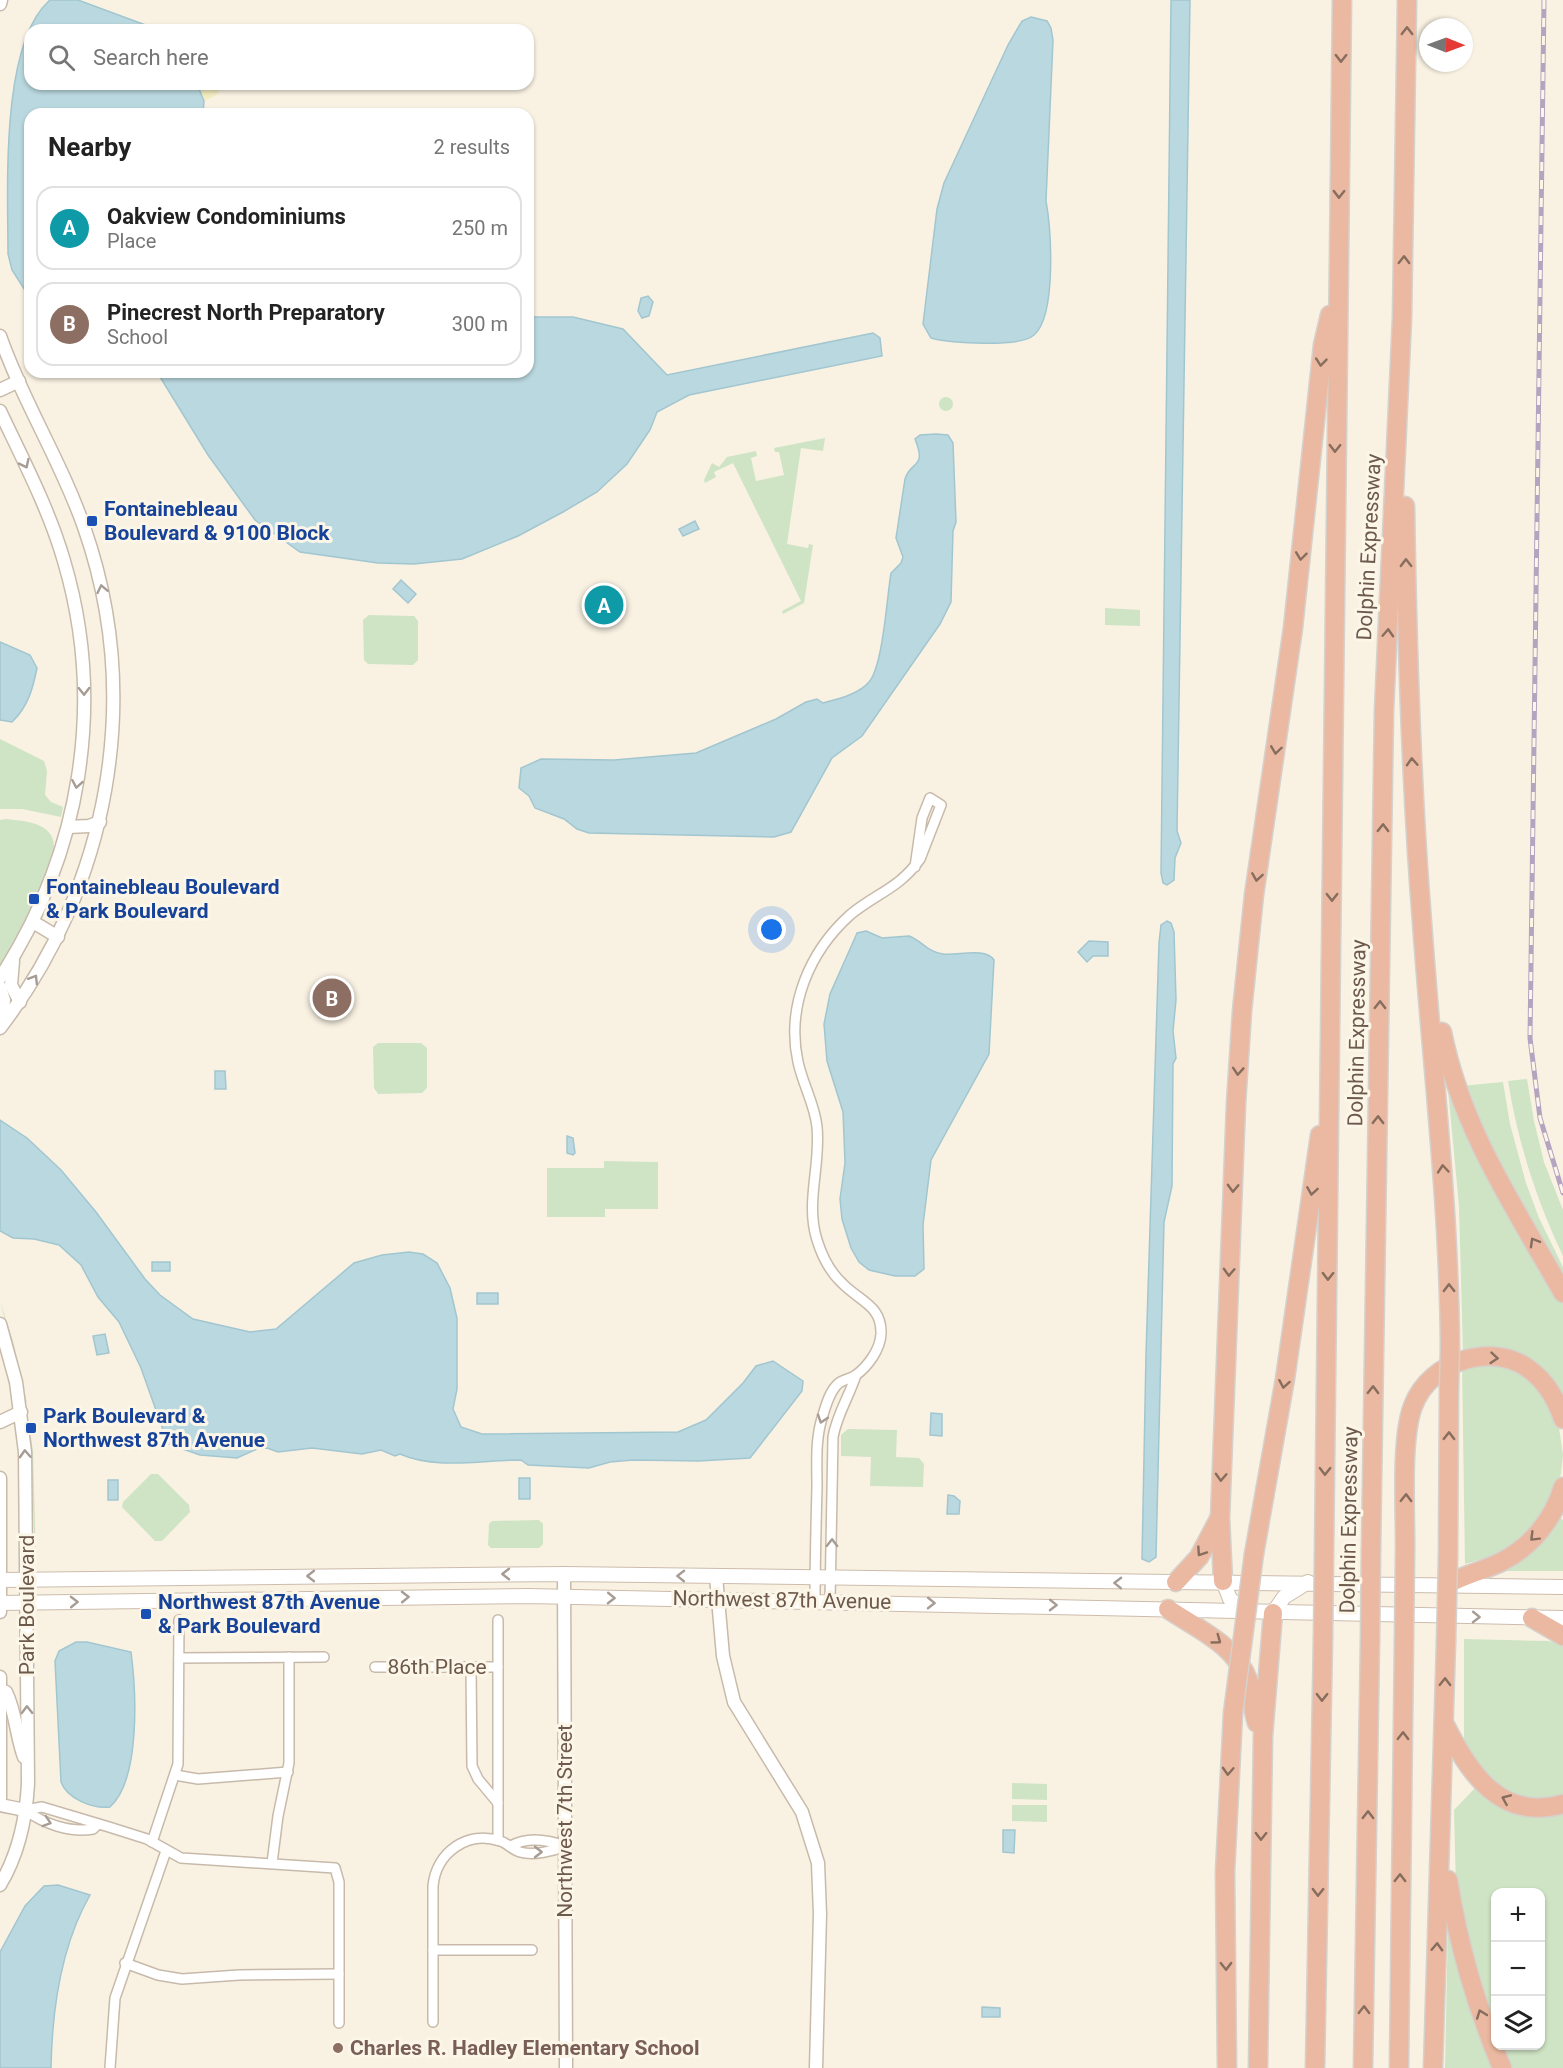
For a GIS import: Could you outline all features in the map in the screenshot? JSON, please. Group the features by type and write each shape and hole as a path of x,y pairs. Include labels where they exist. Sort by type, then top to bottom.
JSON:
{"highway":[{"name":"Dolphin Expressway","path":"1315,2068 1331,1071 1342,0"},
{"name":"Dolphin Expressway","path":"1364,2068 1384,722 1402,318 1407,0"},
{"path":"1223,1581 1220,1518 1236,1104 1242,1011 1254,895 1293,628 1323,345 1338,285"},
{"path":"1402,318 1409,684 1422,925 1446,1198 1450,1347 1442,1840 1433,2068"},
{"path":"1422,925 1431,949 1439,1021 1448,1061 1466,1116 1484,1155 1563,1293"},
{"path":"1227,2068 1225,1861 1233,1713 1254,1554 1285,1379 1331,1071"},
{"path":"1399,2068 1408,1422 1420,1392 1430,1379 1458,1361 1480,1357 1499,1357 1517,1362 1533,1372 1548,1388 1563,1419"},
{"path":"1449,1584 1468,1573 1502,1562 1527,1544 1546,1522 1563,1487"},
{"path":"1176,1582 1199,1557 1220,1518"},
{"path":"1168,1609 1217,1640 1239,1661 1250,1684 1255,1717 1263,1736"},
{"path":"1258,2068 1263,1736 1273,1614"},
{"path":"1532,1618 1563,1636"},
{"path":"1444,1722 1462,1758 1484,1787 1497,1795 1526,1806 1563,1804"},
{"path":"1442,1840 1462,1954 1472,1990 1502,2068"},
{"path":"1399,2000 1404,2068"}],"main road":[{"name":"Northwest 87th Avenue","path":"1,1580 564,1574 1563,1587"},
{"path":"189,1578 189,1601"},
{"path":"1223,1581 1230,1599 1251,1613"},
{"path":"1273,1614 1284,1597 1308,1582"},
{"name":"Northwest 87th Avenue","path":"0,1603 565,1597 1168,1609 1273,1614 1563,1618"}],"street":[{"path":"0,336 18,381 80,516 94,559 106,610 112,663 113,717 109,770 100,822 82,880 58,937 20,1002 0,1028"},
{"path":"0,390 18,381"},
{"path":"0,411 51,520 65,562 78,624 84,683 84,732 79,778 68,827 54,872 33,922 0,978"},
{"path":"815,1601 818,1429 833,1390 839,1383 856,1375 876,1353 880,1344 880,1323 871,1304 849,1290 832,1272 817,1239 812,1196 818,1150 817,1126 798,1061 796,1015 806,975 828,939 852,914 900,883 915,867 920,859 941,805 930,798 922,818 915,867"},
{"path":"68,827 89,826 100,822"},
{"path":"33,922 58,937"},
{"path":"14,957 11,986 20,1002"},
{"path":"0,987 4,1000 0,1028"},
{"name":"Park Boulevard","path":"0,1324 21,1412 27,1486 26,1810 14,1854 0,1885"},
{"path":"830,1601 833,1437 837,1417 850,1395 856,1375"},
{"path":"0,1422 21,1412"},
{"name":"Park Boulevard","path":"0,1478 0,1612"},
{"name":"Northwest 7th Street","path":"564,1574 566,2068"},
{"path":"716,1576 723,1656 734,1702 802,1812 816,1855 820,1914 816,2068"},
{"path":"152,1842 175,1775 179,1747 179,1620"},
{"path":"498,1620 498,1840"},
{"path":"273,1863 278,1816 288,1772 289,1657"},
{"path":"179,1658 324,1657"},
{"name":"86th Place","path":"375,1667 498,1667"},
{"path":"471,1667 472,1766 478,1779 498,1803"},
{"name":"Park Boulevard","path":"0,1677 0,1799"},
{"path":"0,1690 6,1692 9,1700 19,1743 27,1763"},
{"path":"175,1775 198,1779 288,1772"},
{"path":"0,1805 26,1810 42,1807 152,1842 166,1851 187,1859 328,1866 337,1870 339,2023"},
{"path":"433,2022 433,1886 436,1867 449,1851 464,1842 498,1840 511,1846 520,1840 549,1840 566,1846"},
{"path":"110,2068 113,2007 125,1963 166,1851"},
{"path":"434,1950 532,1950"},
{"path":"125,1963 165,1977 182,1979 247,1974 339,1974"}],"green space":[{"path":"946,397 951,399 953,404 951,409 946,411 941,409 939,404 941,399"},
{"path":"825,438 823,451 801,448 787,544 808,548 809,544 813,545 804,603 783,614 782,611 801,601 733,463 714,472 716,477 705,483 704,480 712,463 719,467 727,457 756,451 757,456 751,458 756,481 784,475 779,452 775,452 774,448"},
{"path":"1105,608 1140,610 1140,626 1105,625"},
{"path":"369,615 414,616 418,621 418,660 413,665 368,664 364,660 363,620"},
{"path":"0,739 44,761 47,771 45,795 51,802 63,807 61,817 22,809 0,809"},
{"path":"0,820 32,823 44,828 52,837 54,849 45,883 36,903 0,968"},
{"path":"378,1043 421,1043 427,1048 427,1088 422,1093 378,1094 374,1088 373,1047"},
{"path":"1447,1079 1563,1301 1563,1404 1550,1382 1463,1354 1459,1206"},
{"path":"1527,1079 1544,1162 1563,1210 1563,1256 1544,1213 1529,1170 1512,1104 1508,1081"},
{"path":"1503,1082 1510,1124 1526,1183 1539,1218 1563,1267 1563,1280 1490,1153 1461,1086"},
{"path":"604,1161 658,1162 658,1209 605,1209 605,1217 547,1217 547,1168 604,1168"},
{"path":"0,1301 13,1341 27,1403 26,1402"},
{"path":"1492,1360 1533,1379 1558,1421 1563,1455 1561,1473 1557,1490 1543,1518 1511,1550 1465,1564 1462,1364"},
{"path":"848,1429 897,1430 896,1457 919,1458 924,1464 923,1487 870,1486 871,1457 841,1456 841,1435"},
{"path":"30,1430 33,1451 36,1559 35,1559"},
{"path":"151,1474 158,1474 189,1505 190,1512 162,1541 155,1541 122,1507 123,1502"},
{"path":"1558,1516 1563,1520 1563,1571 1504,1571 1501,1569"},
{"path":"539,1520 543,1524 543,1544 539,1548 491,1548 488,1545 489,1524 492,1521"},
{"path":"1464,1639 1548,1641 1563,1644 1563,1799 1518,1799 1486,1779 1464,1743"},
{"path":"1012,1783 1047,1784 1047,1800 1012,1799"},
{"path":"1476,1787 1563,1810 1563,2068 1509,2068 1502,2050 1545,2050 1545,1888 1491,1888 1491,2024 1486,2012 1456,1888 1454,1810"},
{"path":"1012,1805 1047,1805 1047,1822 1012,1821"},
{"path":"1448,1923 1496,2068 1445,2068"}],"sand":[{"path":"199,90 220,90 216,95 204,101"}],"water":[{"path":"50,0 78,0 143,24 33,24"},
{"path":"1171,0 1190,0 1177,831 1181,843 1175,858 1174,880 1167,885 1163,883 1161,873"},
{"path":"1031,17 1047,21 1053,40 1046,201 1050,271 1046,310 1041,325 1034,335 1014,342 984,343 931,338 923,324 937,209 944,183 1008,45 1022,21"},
{"path":"24,44 24,90 199,90 204,101 203,108 24,108 24,289 12,270 8,254 8,156 15,82"},
{"path":"648,296 653,302 649,316 642,318 638,311 641,298"},
{"path":"534,317 573,317 623,329 667,375 873,333 880,338 882,356 689,395 657,412 650,430 627,464 597,492 518,536 462,559 414,564 378,563 300,552 255,520 208,455 161,378 534,378"},
{"path":"920,435 948,435 953,443 956,522 953,531 951,602 940,624 862,736 832,758 791,832 774,837 589,833 577,829 564,819 535,808 529,796 519,788 521,768 541,759 614,760 696,753 776,719 806,702 817,699 823,703 848,696 865,686 874,674 878,661 891,573 901,563 903,557 896,538 905,479 919,460 915,439"},
{"path":"695,521 699,529 683,536 679,529"},
{"path":"401,580 416,594 408,603 393,589"},
{"path":"0,642 30,655 37,668 29,697 12,722 0,720"},
{"path":"1167,921 1171,923 1174,932 1176,1000 1173,1031 1176,1058 1173,1064 1172,1186 1164,1222 1156,1557 1149,1562 1142,1559 1146,1354 1159,943 1161,925"},
{"path":"866,931 882,938 909,936 938,953 978,953 990,956 994,960 989,1054 931,1160 923,1225 924,1269 915,1276 895,1276 869,1270 859,1262 851,1248 842,1219 840,1199 845,1163 843,1112 827,1061 824,1024 830,994 857,933"},
{"path":"1089,941 1108,942 1108,956 1093,956 1087,962 1078,952"},
{"path":"215,1071 225,1071 226,1089 215,1089"},
{"path":"0,1120 27,1138 61,1170 96,1212 145,1279 160,1295 193,1319 250,1332 276,1329 354,1263 382,1255 409,1252 423,1254 437,1263 450,1288 457,1318 457,1389 453,1409 461,1427 482,1434 678,1432 706,1420 743,1383 756,1366 773,1361 803,1381 802,1391 750,1458 699,1461 633,1460 610,1462 589,1468 528,1465 521,1460 429,1462 400,1454 395,1456 381,1450 362,1454 312,1448 278,1452 267,1448 257,1449 237,1458 200,1455 168,1444 141,1368 119,1322 98,1297 81,1265 59,1245 34,1239 13,1238 0,1231"},
{"path":"567,1136 573,1138 575,1153 573,1155 567,1153"},
{"path":"152,1262 170,1262 170,1271 152,1271"},
{"path":"477,1293 498,1293 498,1304 477,1304"},
{"path":"105,1334 109,1353 97,1355 93,1336"},
{"path":"931,1413 942,1414 942,1436 930,1435"},
{"path":"519,1478 530,1478 530,1499 519,1499"},
{"path":"108,1480 118,1480 118,1500 108,1500"},
{"path":"948,1495 960,1501 959,1514 947,1514"},
{"path":"76,1642 87,1642 131,1652 135,1710 132,1756 120,1794 110,1807 81,1802 64,1788 61,1782 55,1661 59,1651"},
{"path":"1003,1830 1015,1830 1014,1853 1003,1852"},
{"path":"58,1885 90,1895 72,1935 60,1979 53,2024 51,2068 0,2068 0,1952 25,1906 44,1886"},
{"path":"982,2007 1000,2008 1000,2017 982,2017"}],"railway":[{"path":"1544,0 1530,1038 1540,1118 1563,1193"}],"place":[{"name":"Fontainebleau Boulevard & 9100 Block","path":"92,521"},
{"name":"Oakview Condominiums","path":"604,605"},
{"name":"Fontainebleau Boulevard & Park Boulevard","path":"34,899"},
{"name":"Pinecrest North Preparatory","path":"332,998"},
{"name":"Park Boulevard & Northwest 87th Avenue","path":"31,1428"},
{"name":"Northwest 87th Avenue & Park Boulevard","path":"146,1614"},
{"name":"Charles R. Hadley Elementary School","path":"338,2048"}]}
